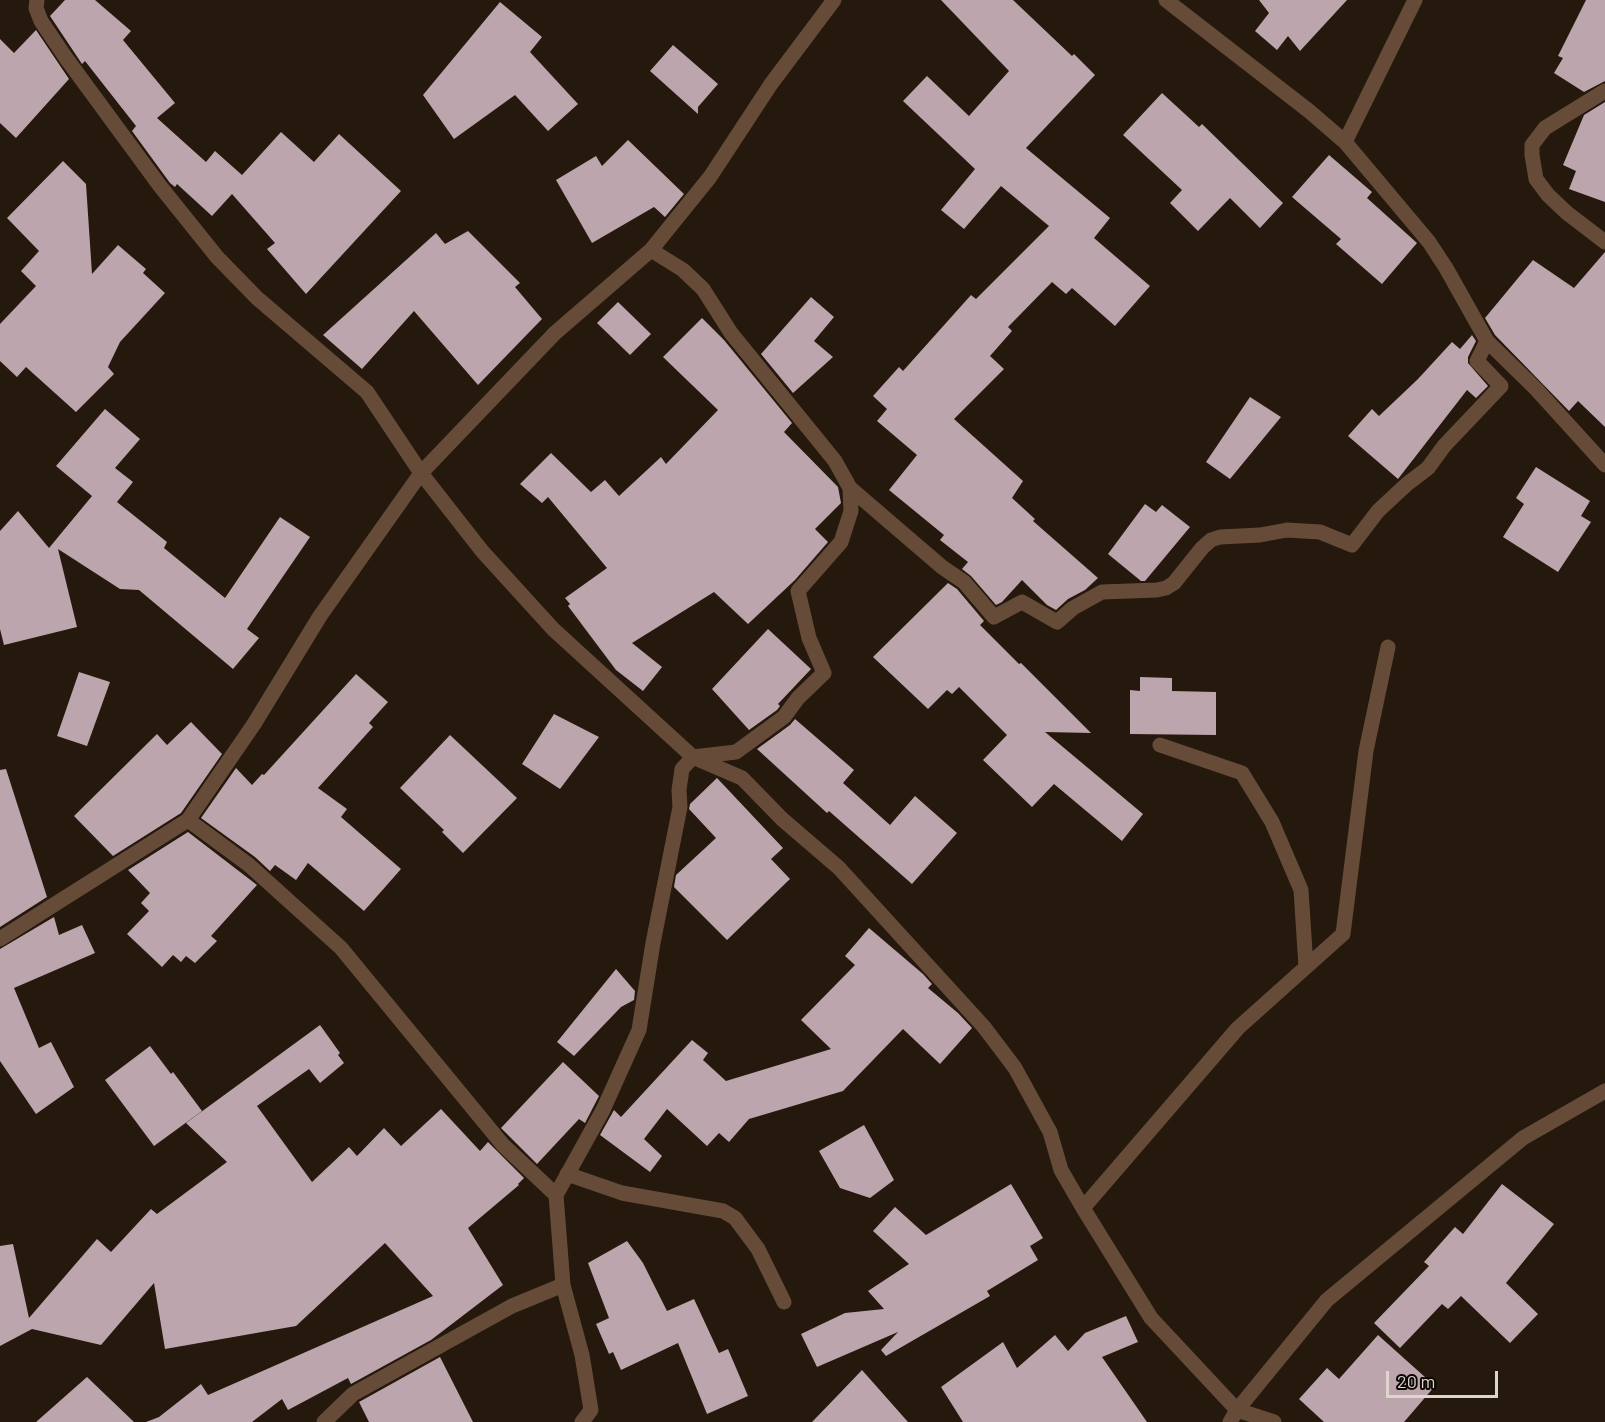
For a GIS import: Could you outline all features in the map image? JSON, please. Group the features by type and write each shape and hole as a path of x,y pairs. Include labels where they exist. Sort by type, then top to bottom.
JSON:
{"street":[{"path":"37,0 36,8 41,21 66,58 160,186 217,257 256,298 367,392 420,473 482,551 553,629 693,757 742,778 782,819 838,868 984,1027 1015,1068 1050,1132 1060,1170 1151,1318 1233,1416 1274,1422"},
{"path":"0,939 188,820 254,724 320,616 420,473 555,333 651,250 710,177 771,84 834,0"},
{"path":"1166,0 1309,111 1345,142 1429,242 1487,341 1536,389 1605,465"},
{"path":"1345,142 1415,0"},
{"path":"1605,91 1545,128 1533,145 1532,155 1536,179 1548,195 1567,213 1605,242"},
{"path":"651,250 683,270 703,290 731,333 836,460 850,488 942,567 964,582 994,617 1022,602 1057,622 1073,608 1102,592 1166,588 1174,583 1210,540 1220,537 1260,535 1287,530 1320,532 1352,545 1378,511 1428,468 1444,446 1501,386 1477,361 1487,341"},
{"path":"591,1418 582,1355 563,1285 556,1195 603,1110 639,1030 653,943 680,807 679,790 682,769 693,757 736,752 784,717 798,698 824,673 809,638 798,591 841,542 851,512 850,488"},
{"path":"1083,1208 1238,1028 1343,934 1366,751 1388,647"},
{"path":"1160,745 1242,773 1272,822 1301,890 1306,967"},
{"path":"188,820 249,866 341,948 503,1145 556,1195"},
{"path":"1233,1416 1327,1300 1523,1138 1605,1091"},
{"path":"567,1174 622,1193 687,1203 723,1211 735,1218 758,1249 784,1302"},
{"path":"324,1422 353,1394 512,1306 563,1285"}],"building":[{"path":"65,0 95,0 131,31 123,40 175,103 157,118 206,162 215,151 242,175 281,132 314,162 339,134 401,191 306,294 267,249 275,243 232,194 212,216 177,184 175,187 170,183 132,131 136,126 85,61 82,64 50,16"},
{"path":"941,0 1013,0 1095,75 1026,148 1110,218 1094,238 1150,286 1115,326 1072,288 1066,294 1052,282 1008,327 1012,331 990,356 1004,369 954,419 1023,481 1012,498 1035,519 1033,521 1098,578 1056,610 1047,605 1022,580 1002,602 996,605 962,569 968,562 940,540 944,535 889,490 917,455 877,421 887,409 873,396 899,367 903,371 971,295 976,299 1049,226 1001,186 964,229 941,210 975,169 903,101 927,76 969,116 1009,71"},
{"path":"1259,0 1347,0 1300,51 1288,36 1277,50 1255,31 1269,13"},
{"path":"1586,0 1605,0 1605,81 1584,92 1554,73 1563,58 1558,56"},
{"path":"500,2 542,37 530,52 578,104 548,131 515,95 454,139 423,95"},
{"path":"36,30 69,79 16,138 0,123 0,39 14,53"},
{"path":"673,45 718,84 698,107 698,114 650,71"},
{"path":"1162,93 1199,127 1202,124 1283,203 1260,228 1230,198 1198,231 1170,203 1182,190 1123,135"},
{"path":"1605,102 1605,202 1569,189 1576,171 1563,165 1584,115"},
{"path":"628,140 684,194 665,217 654,207 592,243 556,180 596,156 602,166"},
{"path":"1329,155 1372,192 1367,198 1417,243 1382,284 1336,244 1341,239 1292,197"},
{"path":"63,161 86,184 92,274 118,245 146,269 143,273 165,293 120,342 108,367 114,374 76,412 26,367 17,377 0,361 0,324 36,286 21,271 39,251 7,218"},
{"path":"468,231 520,283 515,287 542,319 478,385 414,311 362,369 323,335 436,233 445,244"},
{"path":"1605,252 1605,427 1578,401 1569,411 1495,335 1485,318 1533,260 1574,288"},
{"path":"811,297 834,317 814,341 833,357 793,393 761,354"},
{"path":"618,302 651,334 630,355 597,323"},
{"path":"702,318 724,340 792,423 784,432 838,487 841,503 815,529 828,542 795,580 748,624 714,592 632,643 662,667 643,691 616,670 568,606 570,604 565,598 607,568 548,497 542,503 520,484 551,453 591,492 605,480 619,496 661,457 666,464 718,410 663,357"},
{"path":"1472,335 1476,341 1468,357 1468,363 1488,386 1476,398 1467,390 1398,479 1348,436 1372,409 1379,416 1452,342 1460,349"},
{"path":"1250,397 1281,417 1230,479 1206,462"},
{"path":"105,409 140,439 115,468 133,482 117,502 167,542 164,548 225,598 280,517 310,537 247,629 259,638 233,669 139,590 120,589 58,549 77,627 4,645 0,629 0,531 18,511 49,548 92,496 56,466"},
{"path":"1536,467 1590,501 1581,516 1591,522 1558,572 1503,537 1524,504 1516,498"},
{"path":"1145,504 1156,512 1162,505 1190,527 1145,581 1141,581 1108,554"},
{"path":"948,583 957,589 984,621 980,625 1091,733 1045,732 1143,814 1122,841 1054,784 1032,807 983,760 1007,735 959,687 952,694 947,690 928,709 873,657"},
{"path":"768,629 811,669 778,704 780,706 777,710 749,730 712,689"},
{"path":"79,672 110,682 87,746 57,736"},
{"path":"356,674 388,702 369,723 373,727 318,788 347,809 341,817 401,869 364,911 308,863 296,880 275,865 270,871 255,857 201,818 236,768 252,785 262,774 264,775"},
{"path":"1140,677 1172,678 1172,691 1216,692 1216,735 1130,734 1130,690 1140,691"},
{"path":"554,714 599,737 560,789 522,764"},
{"path":"795,719 854,770 843,783 890,825 915,796 957,833 912,884 829,811 827,813 757,749"},
{"path":"191,722 222,754 181,813 113,856 74,816 157,734 167,745"},
{"path":"450,735 517,798 463,853 442,832 444,830 400,788"},
{"path":"6,769 47,897 0,927 0,770"},
{"path":"717,778 783,848 771,859 790,879 727,940 674,887 676,875 716,838 689,809 690,804"},
{"path":"188,832 257,885 211,936 217,941 195,963 186,956 181,962 173,955 162,967 127,934 149,911 141,903 150,893 128,870"},
{"path":"54,917 59,935 82,925 95,953 14,988 39,1048 51,1042 74,1087 36,1114 0,1061 0,949"},
{"path":"869,928 923,974 932,984 928,988 972,1028 940,1064 903,1029 843,1091 749,1119 729,1142 719,1133 707,1146 667,1109 644,1139 662,1156 650,1172 600,1135 614,1110 621,1117 692,1040 708,1053 703,1060 726,1081 831,1049 801,1020 855,965 845,956"},
{"path":"616,969 635,991 634,1000 621,1007 574,1056 557,1042"},
{"path":"320,1025 340,1053 338,1055 344,1063 320,1083 309,1069 257,1106 312,1182 349,1147 357,1156 384,1128 401,1146 441,1109 480,1151 488,1142 524,1178 519,1185 468,1228 503,1285 431,1340 351,1384 348,1378 288,1410 282,1399 252,1422 146,1422 159,1417 201,1384 208,1395 433,1296 385,1243 296,1326 165,1349 154,1283 101,1345 32,1329 0,1346 0,1246 13,1244 29,1318 97,1239 111,1252 151,1209 157,1214 227,1162 186,1123"},
{"path":"150,1046 202,1111 154,1146 105,1080"},
{"path":"563,1062 599,1096 585,1123 579,1119 537,1164 501,1128"},
{"path":"864,1125 894,1180 870,1198 840,1188 819,1151"},
{"path":"1011,1184 1043,1238 1030,1246 1038,1260 987,1291 990,1296 886,1356 881,1350 898,1332 817,1367 801,1334 845,1313 884,1309 868,1291 909,1264 873,1231 895,1207 926,1235"},
{"path":"1502,1184 1554,1224 1506,1283 1538,1314 1510,1343 1461,1296 1448,1309 1442,1304 1400,1348 1374,1323 1429,1266 1424,1262 1455,1227 1463,1234"},
{"path":"627,1241 643,1263 667,1311 694,1299 719,1353 728,1349 748,1396 707,1414 678,1343 621,1370 613,1352 609,1354 596,1324 609,1318 588,1263"},
{"path":"1126,1316 1138,1342 1102,1357 1147,1422 963,1422 941,1387 1003,1342 1017,1368 1055,1335 1068,1351 1085,1333"},
{"path":"1378,1335 1435,1386 1404,1422 1324,1422 1299,1399 1327,1368 1339,1379"},
{"path":"440,1357 473,1422 369,1422 359,1402"},
{"path":"862,1370 908,1422 812,1422 840,1393"},
{"path":"87,1377 134,1422 36,1422"}]}
